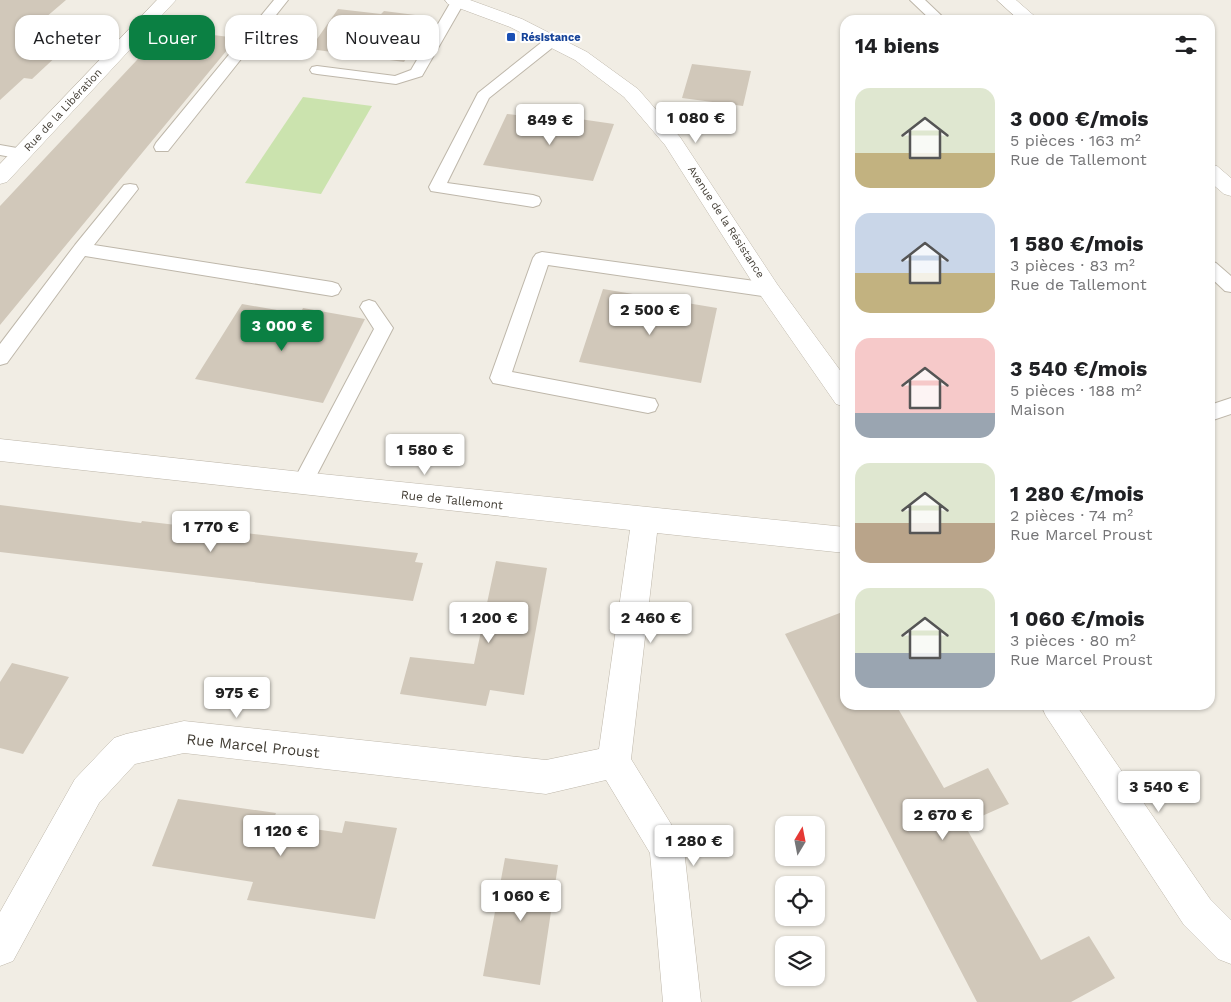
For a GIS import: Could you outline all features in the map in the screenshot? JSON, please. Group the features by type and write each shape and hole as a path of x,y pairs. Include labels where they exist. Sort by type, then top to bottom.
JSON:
{"street":[{"name":"Rue de la Libération","path":"0,177 167,0"},
{"path":"1006,0 1024,15"},
{"name":"Avenue de la Résistance","path":"456,1 516,23 581,56 631,93 673,142 769,290 840,390"},
{"path":"1215,175 1231,189"},
{"name":"Rue de Tallemont","path":"0,450 302,484 840,539"},
{"path":"645,519 614,762 667,848 682,1002"},
{"path":"1060,710 1197,912 1231,946"},
{"name":"Rue Marcel Proust","path":"0,948 87,791 126,750 184,737 546,777 614,762"}],"lane":[{"path":"162,147 281,0"},
{"path":"917,0 934,15"},
{"path":"317,70 396,80 417,73 456,1"},
{"path":"534,201 437,188 483,96 552,41"},
{"path":"0,150 22,154"},
{"path":"0,358 81,249 130,190"},
{"path":"81,249 332,289"},
{"path":"648,404 500,378 542,258 769,290"},
{"path":"1215,272 1231,286"},
{"path":"302,484 384,328 369,307"},
{"path":"1215,411 1231,406"}],"green space":[{"path":"303,97 372,106 321,194 245,183"}],"building":[{"path":"0,0 66,0 48,15 15,15 15,60 52,60 32,79 24,78 0,100"},
{"path":"338,9 381,14 384,11 415,15 334,15"},
{"path":"327,25 327,51 317,50 317,39"},
{"path":"215,35 225,36 225,53 0,325 0,206 137,60 215,60"},
{"path":"390,60 405,60 404,62"},
{"path":"692,64 751,71 743,106 682,98"},
{"path":"507,114 557,120 559,116 614,124 593,181 483,165"},
{"path":"603,289 717,308 701,383 579,362"},
{"path":"242,304 300,314 303,308 365,319 323,403 195,379"},
{"path":"0,505 141,523 142,521 418,553 415,562 423,563 413,601 0,552"},
{"path":"496,561 547,568 524,695 490,690 486,706 400,694 410,657 474,664"},
{"path":"840,613 840,710 899,710 944,788 988,768 1009,804 964,824 1041,960 1089,936 1115,978 1071,1002 977,1002 785,634"},
{"path":"12,663 69,677 23,754 0,748 0,682"},
{"path":"178,799 276,813 272,823 342,833 345,821 397,828 375,919 247,900 253,882 152,866"},
{"path":"505,858 558,865 540,985 483,976"}],"place":[{"name":"Résistance","path":"511,37"}]}
